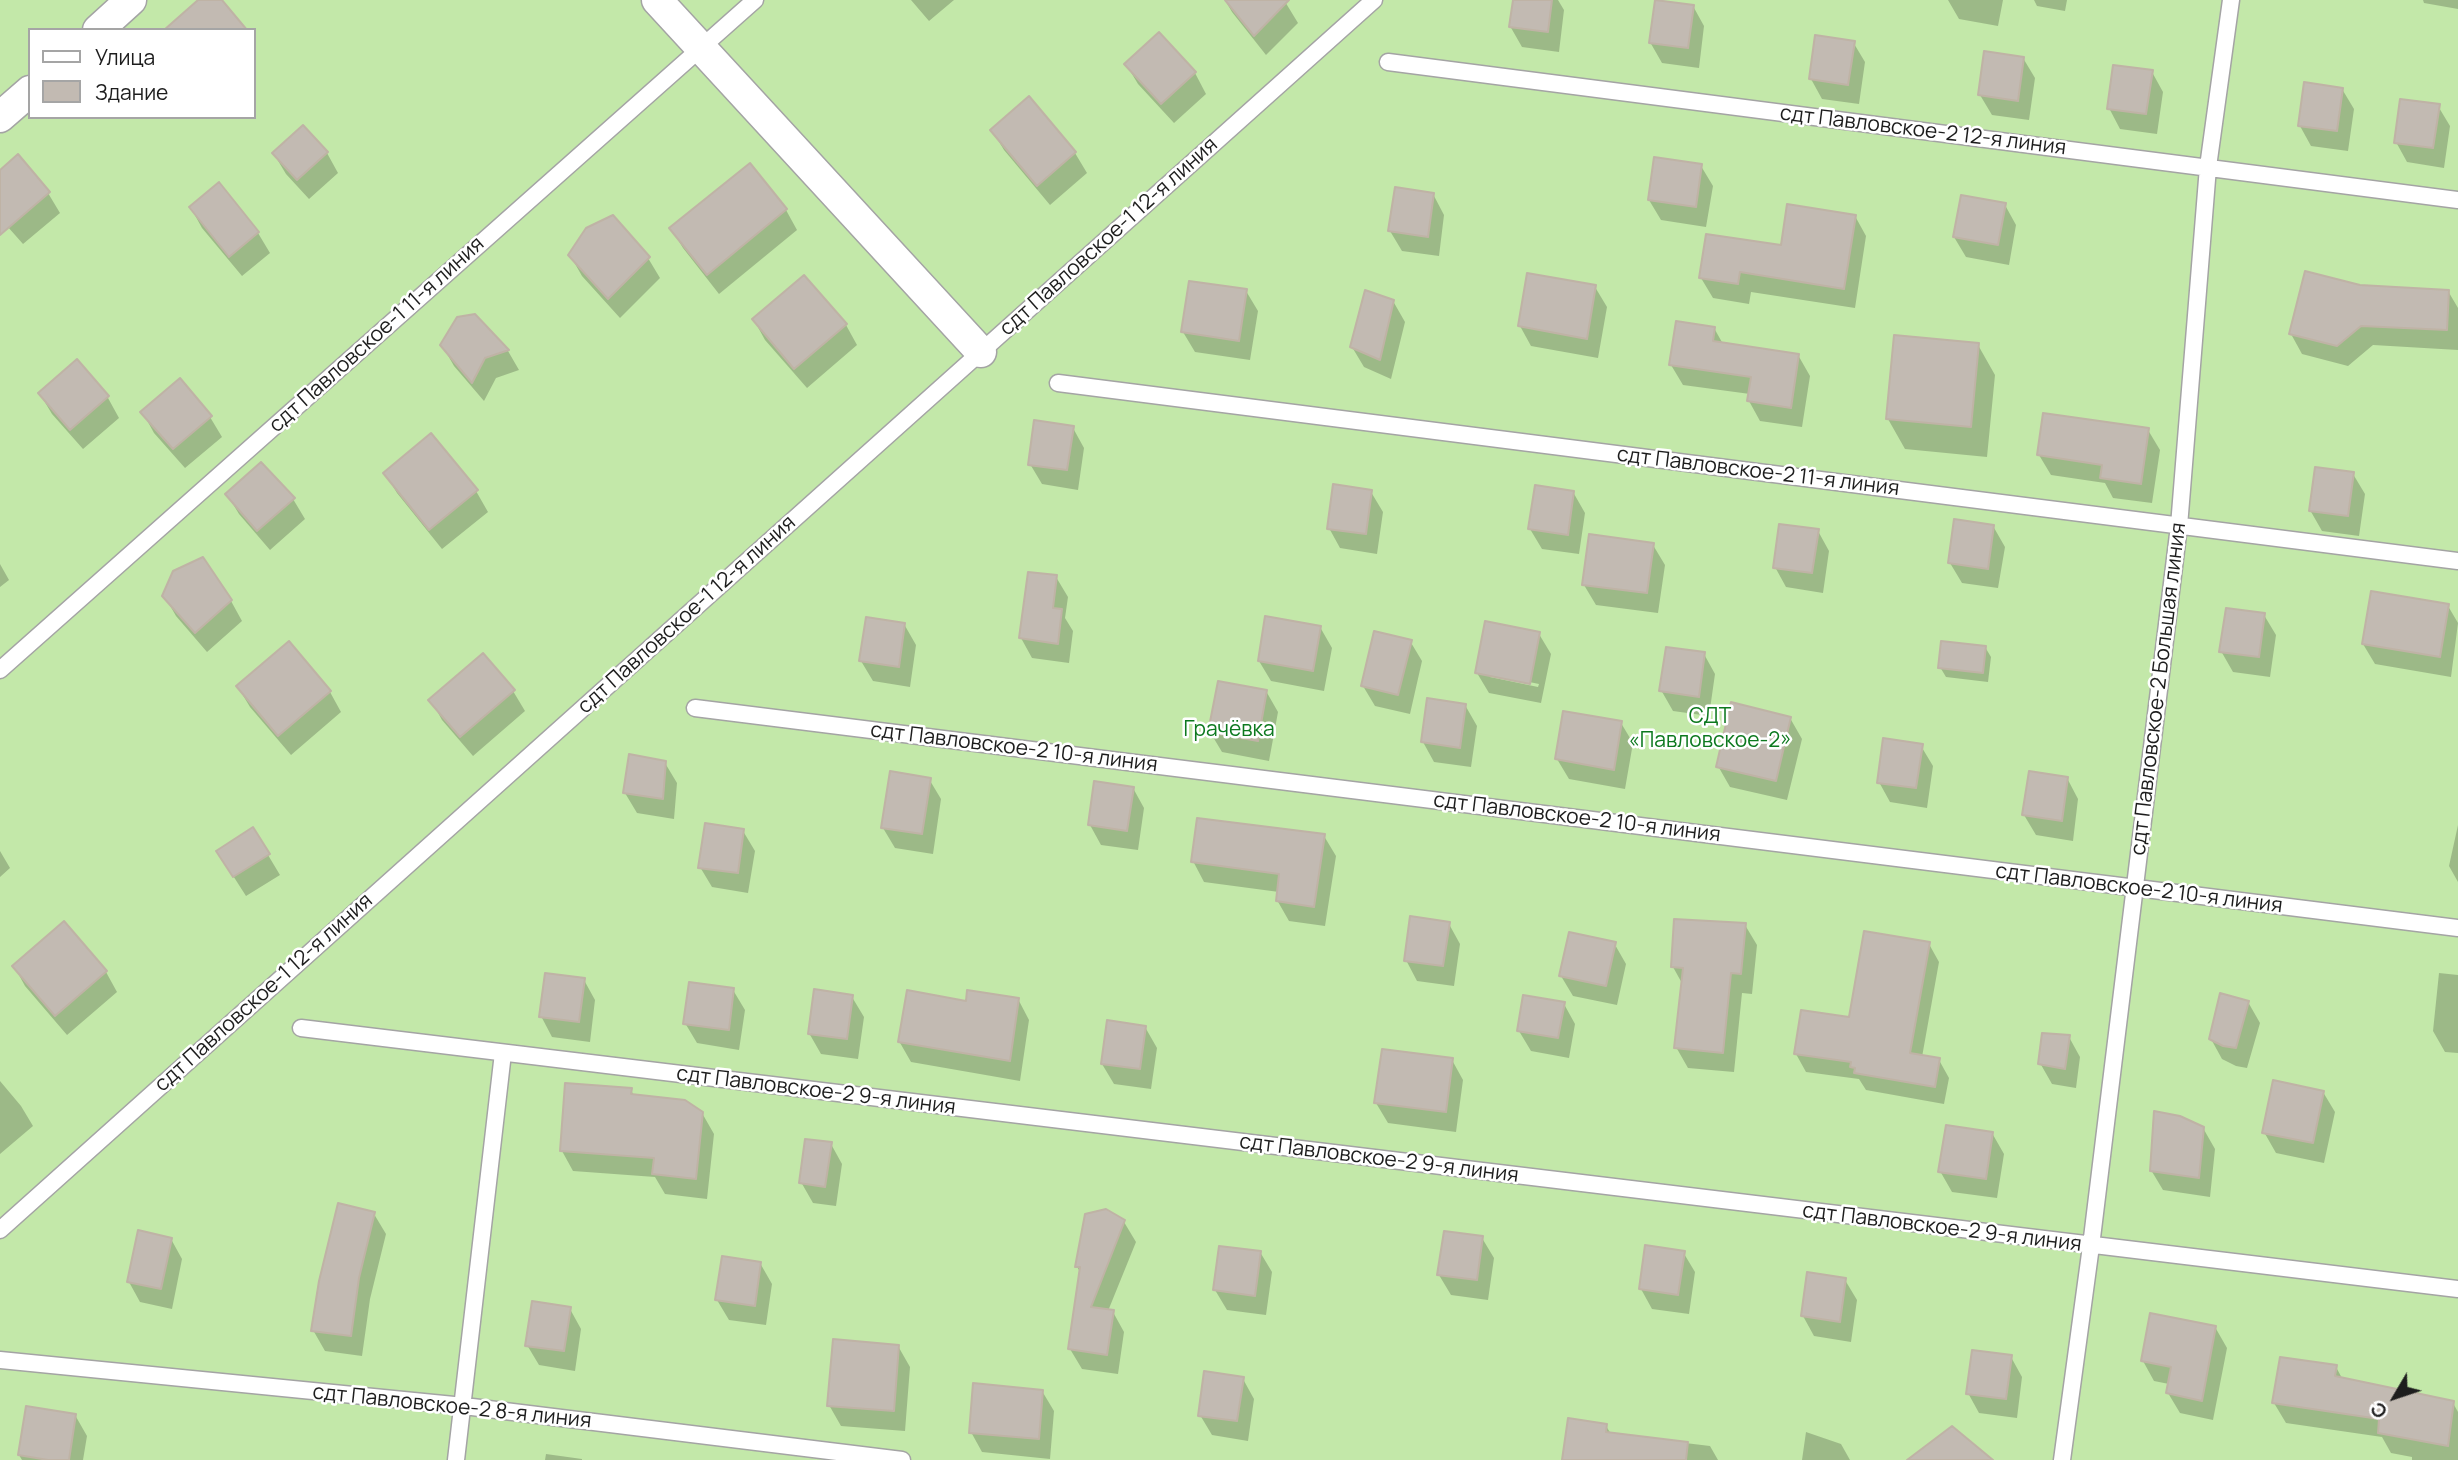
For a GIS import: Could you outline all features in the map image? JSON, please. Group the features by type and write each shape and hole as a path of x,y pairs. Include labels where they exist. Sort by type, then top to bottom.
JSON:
{"street":[{"path":"100,28 131,0"},
{"path":"657,0 981,352"},
{"path":"0,117 28,93"}],"lane":[{"name":"сдт Павловское-1 11-я линия","path":"0,670 755,0"},
{"name":"сдт Павловское-1 12-я линия","path":"0,1230 1374,0"},
{"name":"сдт Павловское-2 Большая линия","path":"2062,1460 2091,1246 2179,526 2208,167 2231,0"},
{"name":"сдт Павловское-2 12-я линия","path":"1388,62 2458,200"},
{"name":"сдт Павловское-2 11-я линия","path":"1058,383 2458,561"},
{"name":"сдт Павловское-2 10-я линия","path":"695,708 2458,928"},
{"name":"сдт Павловское-2 9-я линия","path":"301,1028 2458,1289"},
{"path":"456,1460 503,1053"},
{"name":"сдт Павловское-2 8-я линия","path":"0,1360 464,1406 902,1460"}],"green space":[{"name":"Грачёвка","path":"0,0 2458,0 2458,1460 0,1460"}],"building":[{"path":"198,0 222,0 245,28 166,28"},
{"path":"1225,0 1289,0 1254,36"},
{"path":"1513,0 1552,0 1548,32 1509,27"},
{"path":"1655,0 1694,5 1688,48 1649,43"},
{"path":"1159,32 1196,72 1161,104 1124,64"},
{"path":"1815,35 1855,41 1848,85 1809,79"},
{"path":"1984,51 2024,57 2018,101 1978,95"},
{"path":"2113,65 2153,70 2146,114 2107,109"},
{"path":"2304,82 2343,88 2337,131 2298,126"},
{"path":"1029,96 1076,152 1037,186 990,130"},
{"path":"2400,99 2440,104 2433,148 2394,143"},
{"path":"303,125 328,152 297,180 272,153"},
{"path":"18,154 50,192 0,235 0,170"},
{"path":"1654,157 1702,164 1696,207 1648,200"},
{"path":"750,163 787,209 707,275 669,228"},
{"path":"219,182 259,232 229,257 189,207"},
{"path":"1395,187 1434,193 1428,237 1388,231"},
{"path":"1961,195 2006,203 1998,245 1953,237"},
{"path":"1787,204 1856,215 1844,289 1740,272 1738,284 1699,278 1706,234 1781,245"},
{"path":"613,215 650,257 608,299 568,255 586,228"},
{"path":"2305,271 2360,285 2449,290 2447,330 2361,326 2337,346 2289,334"},
{"path":"1527,273 1596,285 1587,339 1518,326"},
{"path":"804,275 847,324 794,369 752,319"},
{"path":"1189,281 1247,289 1239,341 1181,332"},
{"path":"1365,290 1394,300 1380,360 1350,347"},
{"path":"475,314 509,350 485,358 472,383 440,345 457,317"},
{"path":"1676,321 1715,327 1713,341 1799,354 1791,408 1747,401 1751,377 1669,365"},
{"path":"1894,335 1979,343 1971,427 1886,419"},
{"path":"77,359 109,396 70,430 38,393"},
{"path":"180,378 212,416 173,449 140,412"},
{"path":"2043,413 2149,428 2141,484 2100,478 2102,465 2037,455"},
{"path":"1034,420 1074,426 1067,470 1028,465"},
{"path":"431,433 478,490 429,530 383,473"},
{"path":"261,462 295,498 257,531 225,494"},
{"path":"2315,467 2354,472 2348,516 2309,511"},
{"path":"1333,484 1372,490 1366,534 1327,529"},
{"path":"1535,485 1574,491 1568,535 1528,529"},
{"path":"1954,519 1994,525 1988,569 1948,563"},
{"path":"1779,524 1819,529 1812,573 1773,568"},
{"path":"1589,534 1654,543 1647,593 1582,585"},
{"path":"203,557 232,600 195,633 162,596 173,571"},
{"path":"1028,572 1057,575 1053,608 1062,609 1058,644 1019,638"},
{"path":"2371,591 2449,604 2440,657 2362,644"},
{"path":"2226,608 2265,613 2259,657 2219,652"},
{"path":"1265,616 1321,626 1313,671 1258,661"},
{"path":"866,617 905,623 899,667 859,661"},
{"path":"1485,621 1540,632 1530,684 1475,673"},
{"path":"1374,631 1412,640 1398,695 1361,686"},
{"path":"289,641 331,691 278,736 236,686"},
{"path":"1941,641 1986,646 1983,673 1938,668"},
{"path":"1666,647 1705,652 1699,697 1659,691"},
{"path":"483,653 515,690 460,737 428,700"},
{"path":"1218,681 1267,690 1258,741 1208,732"},
{"path":"1427,698 1466,704 1460,748 1421,742"},
{"path":"1731,702 1791,717 1776,781 1716,767"},
{"path":"1563,711 1622,721 1614,770 1555,759"},
{"path":"1883,738 1923,744 1916,788 1877,783"},
{"path":"629,754 666,761 663,799 623,793"},
{"path":"890,771 931,778 922,834 881,828"},
{"path":"2029,771 2068,777 2062,821 2022,815"},
{"path":"1094,781 1134,787 1127,831 1088,825"},
{"path":"1197,818 1325,834 1314,907 1276,901 1279,874 1191,862"},
{"path":"705,823 744,829 738,873 698,868"},
{"path":"253,827 270,854 233,877 216,851"},
{"path":"1410,916 1450,922 1443,966 1404,961"},
{"path":"1674,919 1746,923 1741,974 1731,973 1723,1053 1674,1048 1683,968 1671,967"},
{"path":"64,921 107,971 55,1016 12,966"},
{"path":"1864,931 1930,942 1910,1053 1940,1058 1935,1087 1854,1073 1855,1068 1850,1067 1851,1062 1794,1054 1801,1010 1849,1017"},
{"path":"1569,932 1616,942 1606,986 1559,976"},
{"path":"545,973 585,978 579,1022 539,1017"},
{"path":"689,982 734,988 729,1030 683,1024"},
{"path":"814,989 853,995 847,1039 808,1034"},
{"path":"907,990 966,1001 967,990 1019,998 1010,1061 898,1042"},
{"path":"2220,993 2249,1001 2236,1048 2223,1046 2209,1039"},
{"path":"1523,995 1565,1002 1558,1038 1517,1031"},
{"path":"1107,1020 1146,1026 1140,1069 1101,1064"},
{"path":"2042,1033 2070,1035 2065,1069 2038,1064"},
{"path":"1382,1049 1453,1058 1446,1112 1374,1103"},
{"path":"2273,1080 2324,1091 2313,1143 2262,1133"},
{"path":"565,1083 632,1088 631,1094 685,1100 703,1112 696,1179 652,1174 654,1158 560,1151"},
{"path":"2154,1111 2180,1116 2204,1127 2199,1178 2150,1171"},
{"path":"1946,1125 1993,1132 1986,1179 1938,1172"},
{"path":"805,1139 832,1142 825,1187 799,1183"},
{"path":"338,1203 375,1212 359,1278 351,1336 311,1331 319,1281"},
{"path":"1106,1209 1125,1220 1091,1307 1114,1310 1107,1355 1068,1349 1080,1267 1075,1267 1085,1214"},
{"path":"138,1230 172,1238 161,1289 127,1282"},
{"path":"1444,1231 1483,1236 1477,1280 1437,1275"},
{"path":"1645,1245 1685,1251 1678,1295 1639,1289"},
{"path":"1219,1246 1261,1251 1255,1296 1213,1290"},
{"path":"722,1256 761,1262 755,1306 715,1300"},
{"path":"1807,1272 1846,1278 1840,1322 1801,1316"},
{"path":"532,1301 571,1307 564,1351 525,1346"},
{"path":"2150,1313 2216,1326 2202,1401 2166,1393 2171,1367 2141,1361"},
{"path":"833,1339 899,1345 894,1411 827,1406"},
{"path":"1972,1350 2012,1355 2006,1399 1966,1394"},
{"path":"2280,1357 2337,1365 2335,1376 2454,1401 2448,1446 2378,1433 2379,1419 2272,1403"},
{"path":"1204,1371 1244,1377 1237,1421 1198,1416"},
{"path":"973,1383 1043,1390 1039,1439 969,1433"},
{"path":"26,1406 76,1414 69,1460 18,1455"},
{"path":"1568,1418 1607,1424 1606,1432 1688,1442 1686,1460 1562,1460"},
{"path":"1952,1426 1993,1460 1907,1460"}],"park label":[{"name":"СДТ «Павловское-2»","path":"1710,729"}]}
